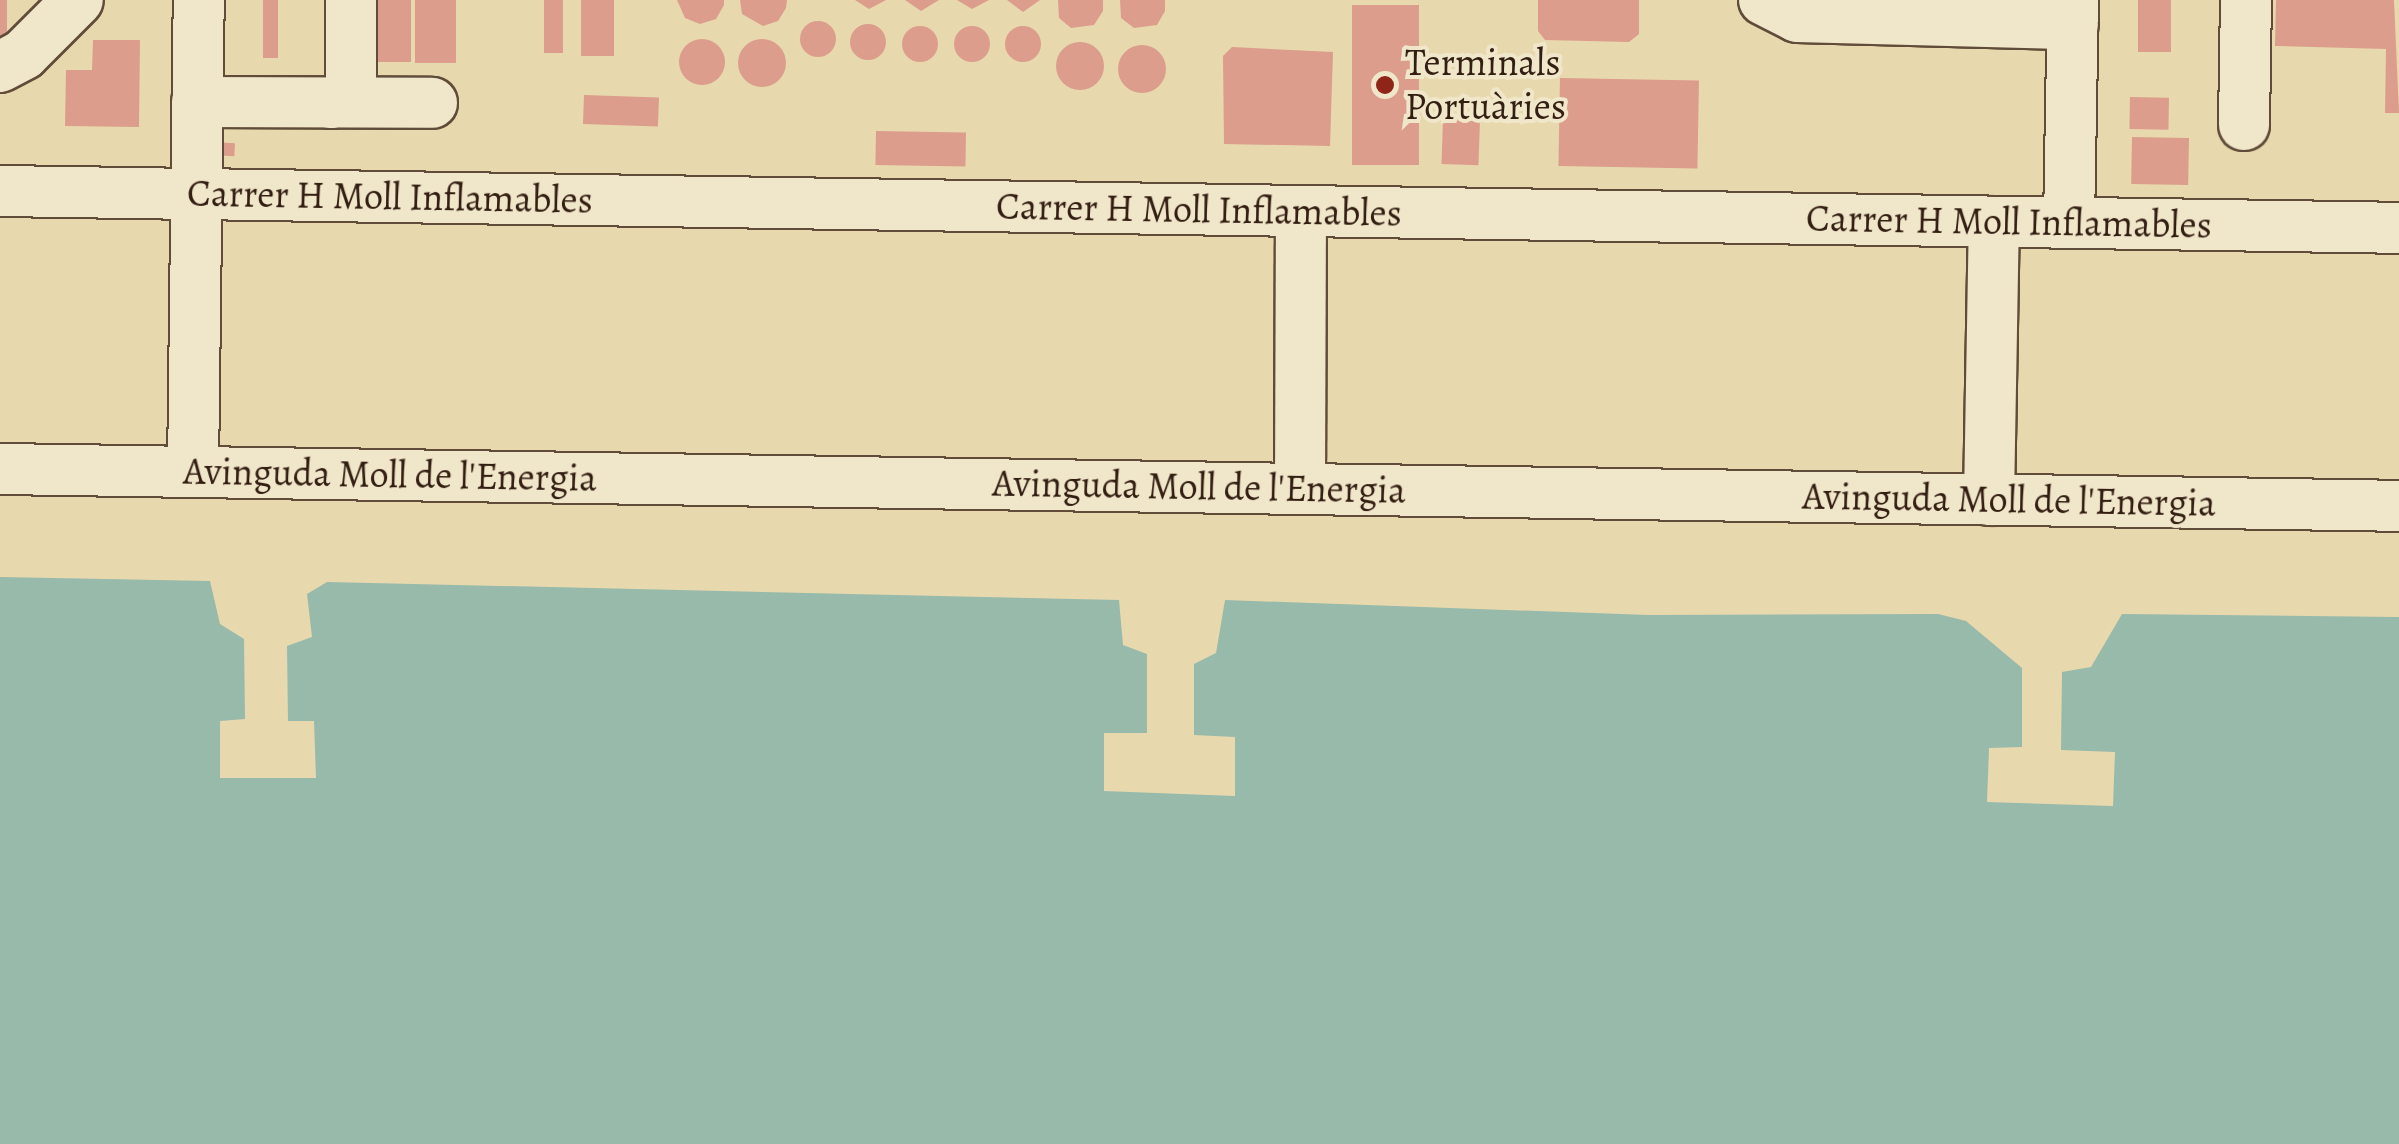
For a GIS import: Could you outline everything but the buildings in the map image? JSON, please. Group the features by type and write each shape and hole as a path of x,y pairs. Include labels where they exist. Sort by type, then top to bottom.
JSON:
{"street":[{"path":"0,68 24,54 78,0"},
{"path":"193,472 199,0"},
{"path":"331,103 342,100 350,87 351,0"},
{"path":"1764,0 1797,17 2073,12 2070,223"},
{"path":"2244,125 2246,0"},
{"path":"197,102 432,103"},
{"name":"Carrer H Moll Inflamables","path":"0,191 2399,228"},
{"path":"1300,489 1301,212"},
{"path":"1989,500 1994,222"},
{"name":"Avinguda Moll de l'Energia","path":"0,468 2399,506"}],"shaded area":[{"path":"0,577 210,581 220,624 244,639 245,719 220,721 220,778 316,778 314,721 288,721 287,646 312,637 307,594 327,582 1119,600 1123,645 1147,654 1147,733 1104,733 1104,791 1235,796 1235,737 1194,735 1194,664 1216,653 1225,600 1649,615 1938,614 1966,621 2022,668 2022,747 1989,748 1987,802 2113,806 2115,752 2061,750 2062,672 2091,667 2122,614 2399,617 2399,1144 0,1144"}],"place":[{"name":"Terminals Portuàries","path":"1385,85"}]}
